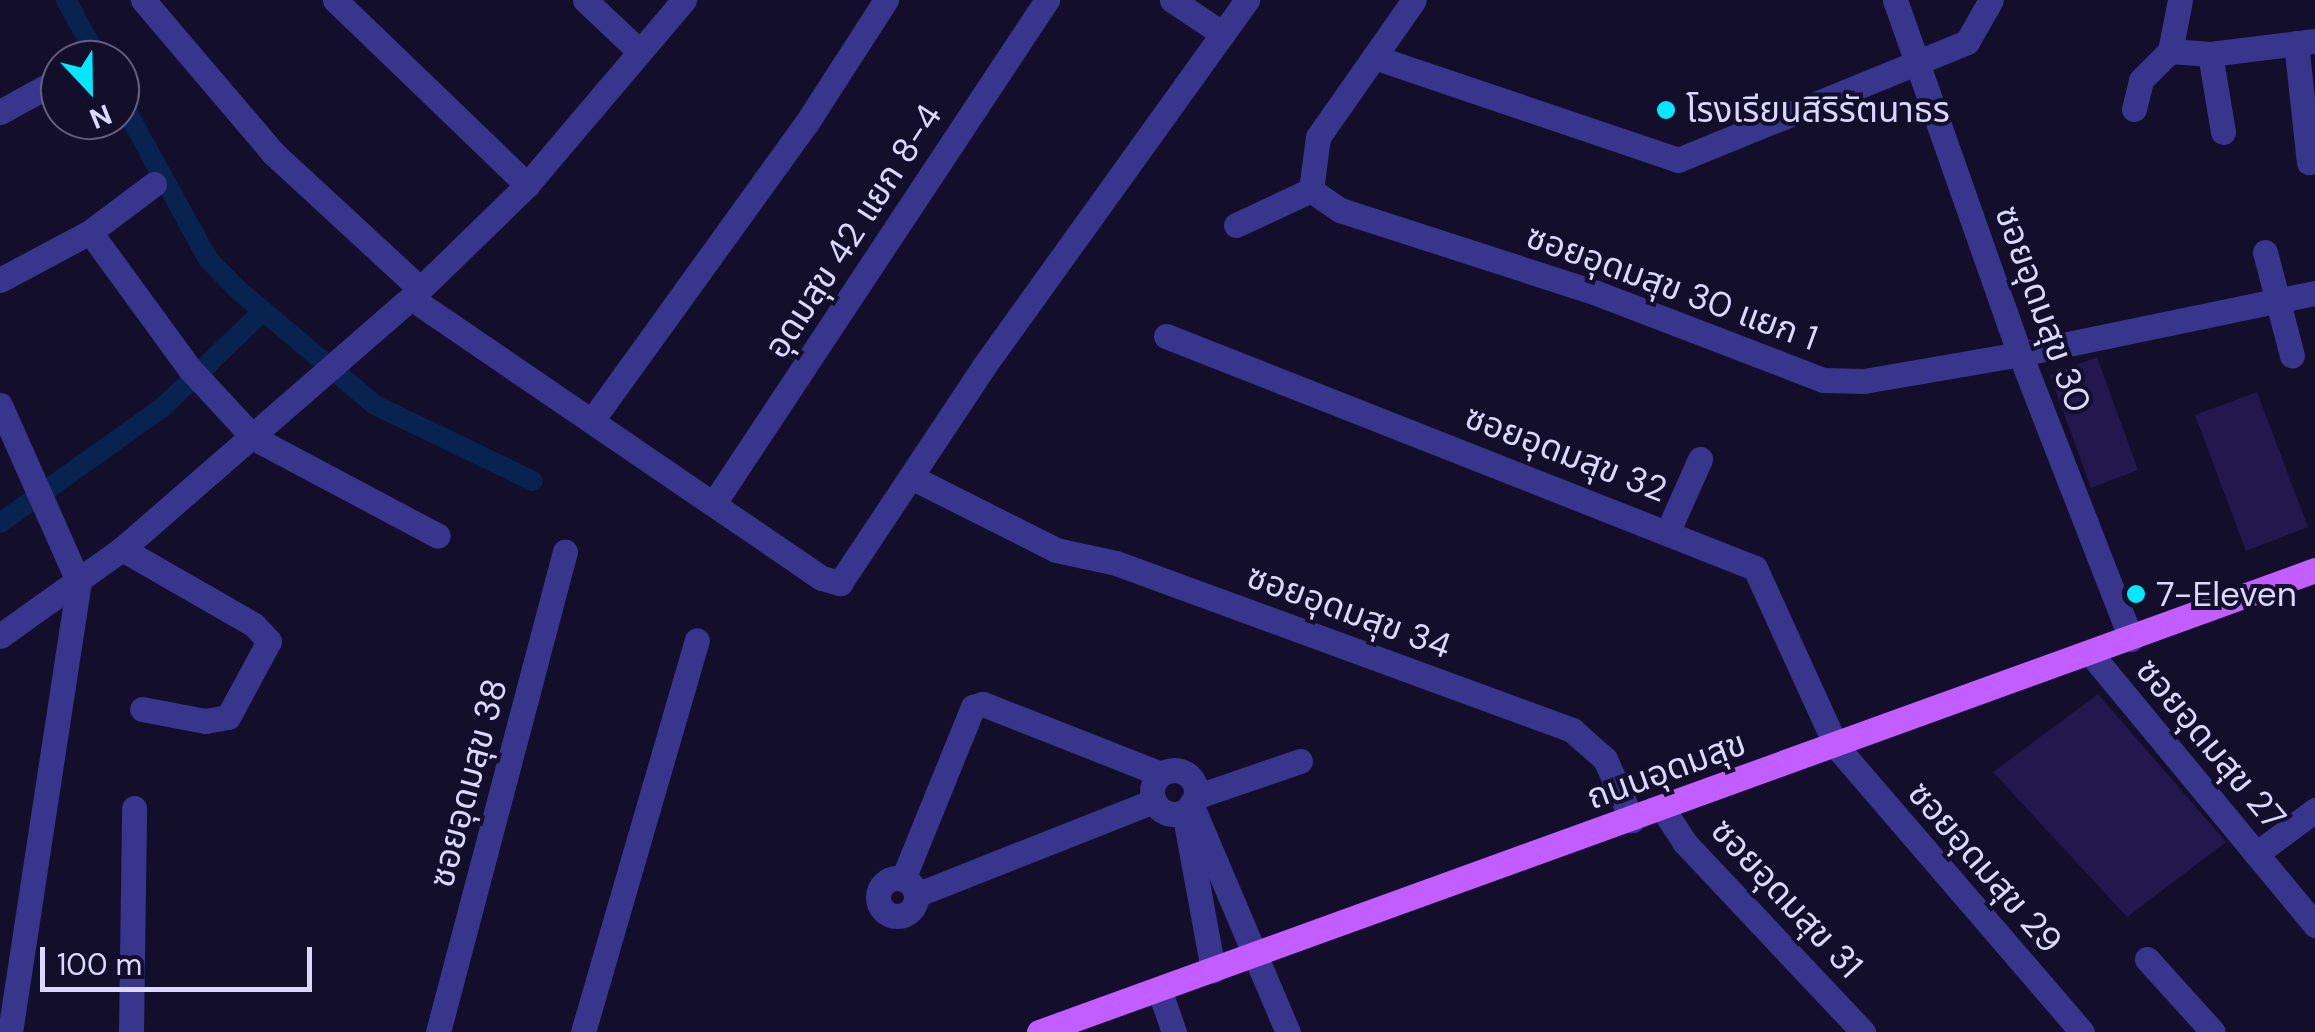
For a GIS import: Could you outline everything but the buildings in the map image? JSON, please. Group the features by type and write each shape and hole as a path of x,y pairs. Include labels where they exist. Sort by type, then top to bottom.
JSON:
{"main road":[{"name":"ถนนอุดมสุข","path":"1039,1032 2315,570"}],"street":[{"path":"143,0 273,154 415,292 822,578 840,583 1247,0"},
{"path":"335,0 527,185"},
{"path":"585,0 639,51"},
{"path":"0,636 122,549 254,438 415,292 527,185 684,0"},
{"path":"593,419 806,124 886,0"},
{"name":"อุดมสุข 42 แยก 8-4","path":"716,500 1047,0"},
{"path":"1172,0 1223,34"},
{"path":"1236,224 1311,190 1318,138 1414,0"},
{"name":"ซอยอุดมสุข 30","path":"1895,0 2020,354 2132,638"},
{"path":"1374,57 1678,160 1920,66 1967,42 1991,0"},
{"path":"2176,53 2180,0"},
{"path":"2134,109 2141,80 2176,53 2210,54 2306,42 2309,162"},
{"path":"2210,54 2223,132"},
{"path":"0,112 40,91"},
{"path":"0,280 90,232 154,184"},
{"name":"ซอยอุดมสุข 30 แยก 1","path":"1311,190 1340,210 1594,292 1823,380 1864,381 2020,354 2315,293"},
{"path":"90,232 198,377 254,438 438,536"},
{"path":"2266,252 2275,302 2292,356"},
{"name":"ซอยอุดมสุข 32","path":"1166,336 1731,554 1762,577 1836,746"},
{"path":"0,405 78,583 10,1032"},
{"path":"1668,531 1700,459"},
{"name":"ซอยอุดมสุข 34","path":"911,477 996,525 1572,730 1604,758 1632,820"},
{"path":"122,549 254,625 269,642 228,717 205,721 142,709"},
{"name":"ซอยอุดมสุข 38","path":"438,1032 565,552"},
{"path":"583,1032 698,640"},
{"name":"ซอยอุดมสุข 27","path":"2091,654 2315,925"},
{"path":"1154,801 909,887 973,707 983,704 1161,774 1176,770 1189,776 1214,970"},
{"name":"ซอยอุดมสุข 29","path":"1836,746 2082,1032"},
{"path":"1154,801 1170,813 1300,761"},
{"path":"1154,801 1161,774"},
{"path":"1190,804 1288,1032"},
{"path":"131,1032 134,808"},
{"name":"ซอยอุดมสุข 31","path":"1663,809 1686,843 1863,1032"},
{"path":"2256,854 2315,810"},
{"path":"2146,958 2213,1032"},
{"path":"1159,989 1174,1032"}],"waterway":[{"path":"66,0 88,40"},
{"path":"140,135 208,259 236,288 375,405 533,481"},
{"path":"0,523 162,408 263,311"}],"place":[{"name":"โรงเรียนสิริรัตนาธร","path":"1666,110"},
{"name":"7-Eleven","path":"2136,594"}]}
